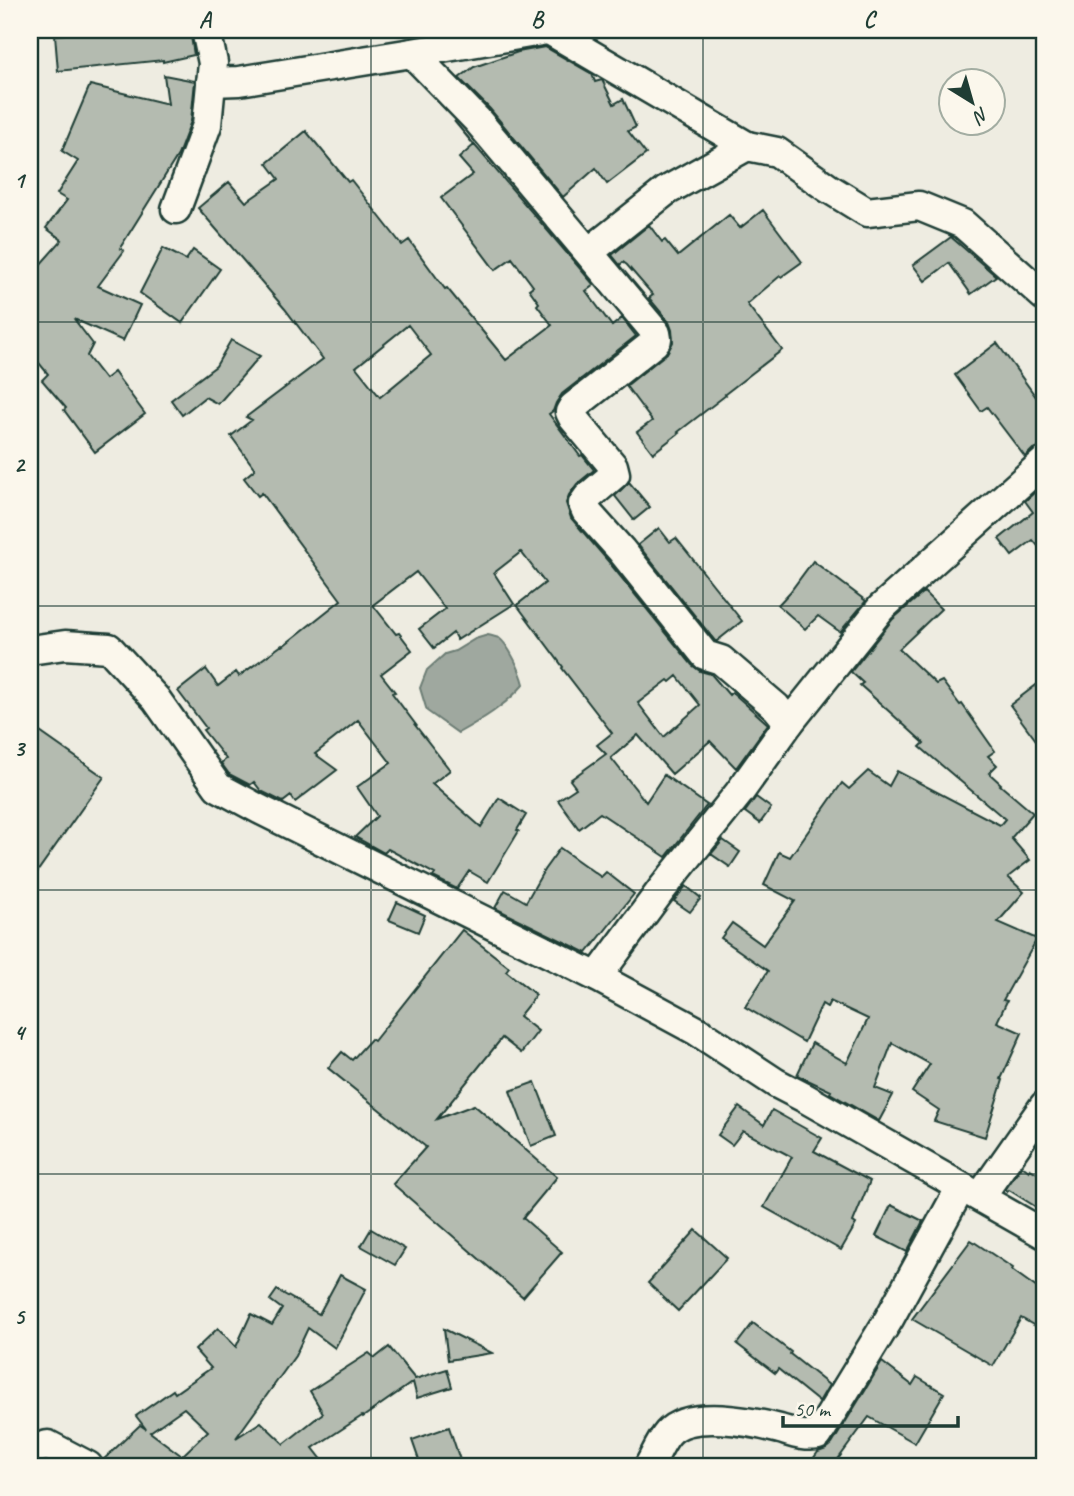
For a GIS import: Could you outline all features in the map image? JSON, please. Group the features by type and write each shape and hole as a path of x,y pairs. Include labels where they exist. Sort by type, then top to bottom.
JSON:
{"street":[{"path":"176,209 207,125 213,63 206,30"},
{"path":"211,82 239,81 548,30 747,146 777,152 867,212 919,206 963,224 1044,296"},
{"path":"412,53 477,120 656,334 654,344 570,412 614,466 615,474 583,504 705,655 721,660 776,707 789,723"},
{"path":"589,252 666,191 747,146"},
{"path":"597,977 662,889 739,793 789,723 881,608 1044,461"},
{"path":"30,650 65,645 109,648 156,699 218,786 597,977 697,1031 776,1083 1044,1234"},
{"path":"649,1466 669,1431 683,1422 729,1418 806,1437 818,1435 970,1192 1044,1106"},
{"path":"30,1450 48,1445 88,1466"}],"shaded area":[{"path":"488,635 499,638 507,646 524,684 485,717 458,733 427,711 420,688 427,670 445,654"}],"building":[{"path":"107,30 190,30 194,55 163,62 58,71 55,35"},
{"path":"545,47 592,74 595,82 602,80 614,104 623,99 636,127 628,131 646,154 607,184 596,168 563,197 490,109 459,78 474,67 518,52"},
{"path":"164,75 195,81 191,121 178,155 120,248 124,251 98,286 140,305 123,341 74,319 93,344 87,356 105,379 114,372 145,414 95,452 64,410 66,408 42,380 48,374 30,352 30,276 62,240 46,228 67,200 57,194 78,161 62,151 90,85 168,104"},
{"path":"454,121 594,285 586,291 612,326 622,318 636,336 562,394 549,414 580,456 582,455 594,470 577,484 569,495 566,503 571,518 692,665 711,674 729,695 732,692 768,724 736,768 710,741 672,774 638,735 611,758 646,802 664,775 707,805 666,857 600,813 579,829 558,800 576,788 570,780 606,754 597,745 612,733 517,605 545,583 521,552 494,573 514,604 457,640 453,633 434,648 419,629 445,609 416,572 373,605 412,650 381,674 415,725 450,770 432,784 481,827 499,798 526,815 488,882 469,871 457,889 388,849 384,853 355,837 377,816 357,787 391,763 358,720 315,754 337,770 295,802 291,796 283,802 261,791 254,782 250,785 229,774 221,763 226,759 178,691 206,669 218,686 236,672 239,676 283,646 341,600 262,493 258,496 244,478 255,469 231,436 252,420 246,417 323,359 285,309 198,208 229,182 246,202 279,179 267,163 306,131 348,182 351,180 402,245 409,240 445,289 447,288 506,360 552,325 529,289 533,286 512,258 495,270 441,198 473,174 459,158 474,145","holes":["408,325 431,355 380,397 356,367","677,676 700,705 664,737 638,703"]},
{"path":"763,210 802,262 780,276 747,304 782,350 653,453 637,432 652,421 626,386 667,353 673,342 672,330 669,322 649,298 653,295 627,265 623,262 620,265 612,255 649,225 662,242 665,240 678,256 729,215 740,228"},
{"path":"951,237 996,276 971,294 949,263 925,281 913,265"},
{"path":"163,248 186,260 193,250 220,269 182,323 140,293"},
{"path":"231,340 260,356 218,404 205,397 182,415 171,400 216,366"},
{"path":"997,343 1044,408 1044,446 1033,449 1025,457 987,407 981,411 955,375"},
{"path":"629,482 650,507 634,520 615,496"},
{"path":"1044,484 1044,553 1033,540 1012,556 999,539 1033,512 1025,501"},
{"path":"659,528 670,542 676,538 742,621 717,641 638,545"},
{"path":"813,561 866,601 840,632 818,616 805,629 778,605"},
{"path":"924,592 941,609 899,649 936,684 942,681 960,705 962,704 995,751 988,756 997,765 989,773 1033,813 1011,838 1030,860 1008,877 1024,892 998,922 1037,939 1003,1000 1007,1001 997,1022 1022,1033 1001,1079 1003,1080 985,1137 934,1121 939,1110 912,1092 930,1064 892,1043 875,1088 893,1095 879,1121 830,1093 831,1091 797,1075 812,1043 847,1063 868,1019 830,1001 827,1007 822,1004 804,1042 745,1007 768,971 721,938 732,923 763,945 795,901 764,885 779,852 790,857 842,783 849,789 868,771 889,786 897,771 1000,825 1005,819 920,747 924,743 860,685 863,683 851,672 893,619"},
{"path":"1044,679 1044,751 1010,705"},
{"path":"30,725 104,777 30,882"},
{"path":"756,797 771,808 760,823 745,812"},
{"path":"723,840 740,852 730,867 711,854"},
{"path":"560,848 601,877 606,872 634,894 587,953 495,908 505,890 526,902"},
{"path":"686,886 701,898 690,912 674,901"},
{"path":"397,902 425,915 418,932 389,920"},
{"path":"462,930 509,967 506,971 536,995 519,1016 538,1031 521,1053 502,1038 437,1119 474,1105 557,1177 523,1218 562,1252 523,1297 393,1184 426,1147 328,1068 342,1052 352,1060 371,1039 374,1041"},
{"path":"535,1082 556,1136 531,1146 510,1091"},
{"path":"739,1107 764,1125 772,1110 822,1138 814,1151 870,1181 853,1222 856,1224 841,1250 764,1207 792,1157 743,1131 732,1145 718,1135"},
{"path":"1022,1166 1044,1177 1044,1212 1005,1190"},
{"path":"891,1205 923,1221 907,1252 876,1236"},
{"path":"371,1229 405,1249 395,1265 361,1246"},
{"path":"696,1230 727,1258 678,1311 648,1283"},
{"path":"971,1240 1044,1293 1044,1331 1021,1318 993,1366 912,1319"},
{"path":"340,1275 366,1289 335,1348 308,1328 295,1356 236,1438 261,1422 284,1444 323,1413 310,1391 369,1353 375,1358 389,1347 415,1379 447,1369 452,1387 417,1398 413,1382 313,1448 327,1466 104,1466 103,1460 140,1425 146,1429 136,1416 211,1368 195,1350 218,1328 236,1347 251,1314 272,1325 282,1309 270,1300 277,1290 319,1314","holes":["184,1408 208,1431 182,1456 150,1432"]},
{"path":"753,1323 829,1385 819,1402 778,1369 775,1373 737,1344"},
{"path":"444,1329 492,1353 448,1360"},
{"path":"882,1362 912,1385 917,1377 944,1393 915,1443 869,1417 833,1466 808,1466 818,1452 832,1444"},
{"path":"449,1427 462,1466 421,1466 412,1440"}]}
